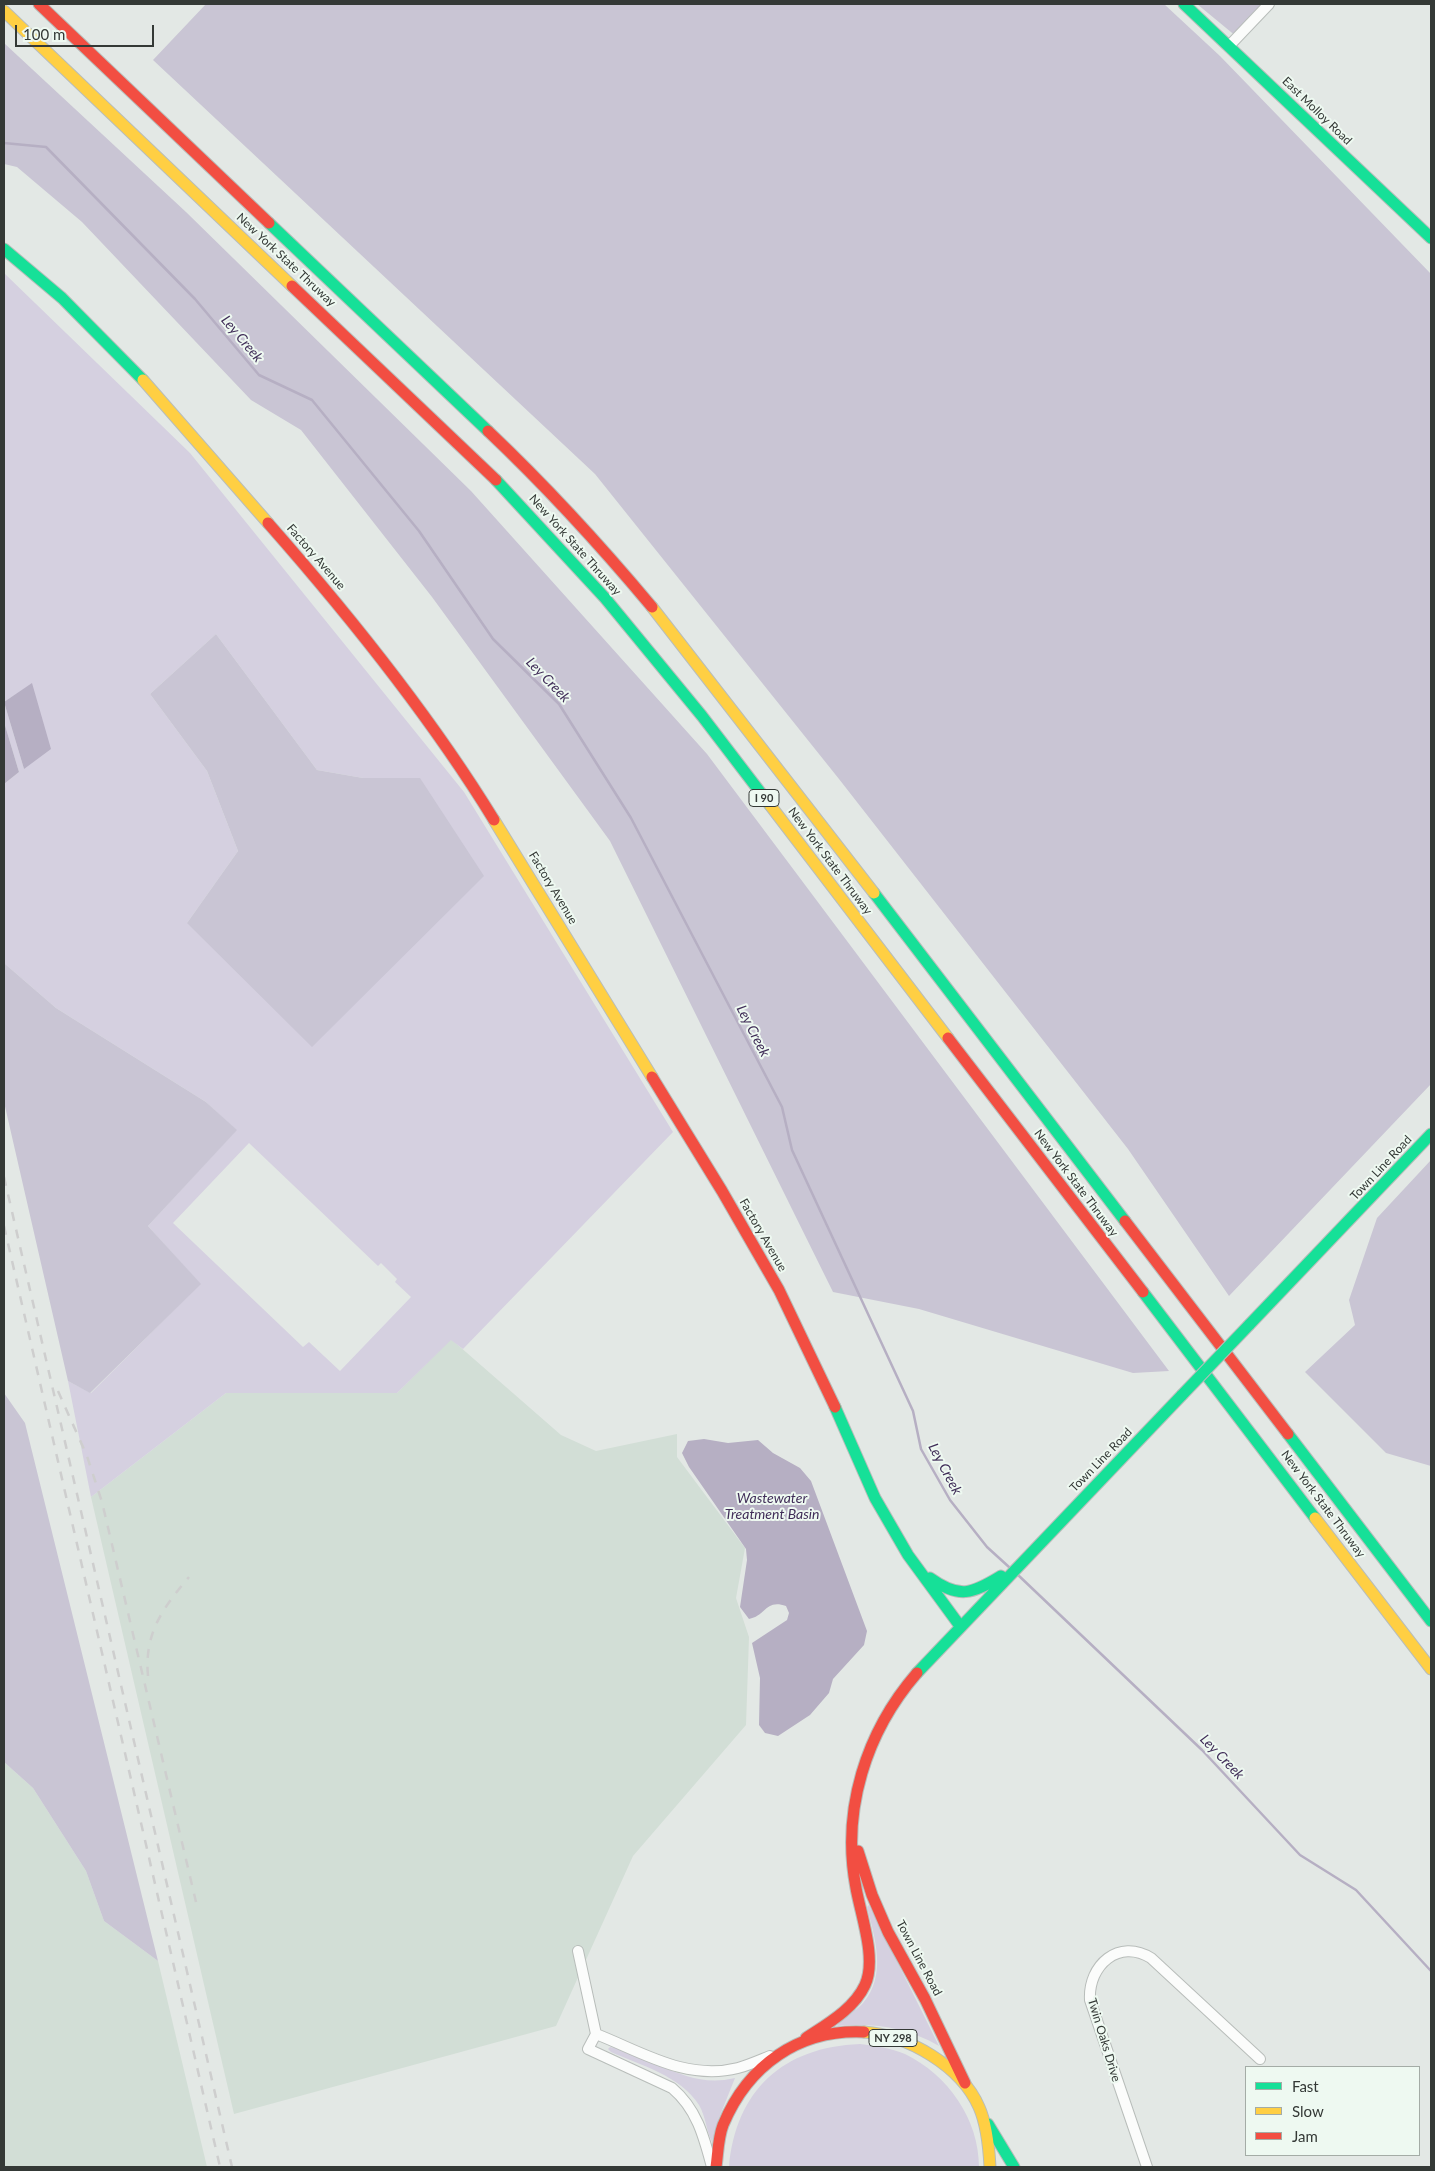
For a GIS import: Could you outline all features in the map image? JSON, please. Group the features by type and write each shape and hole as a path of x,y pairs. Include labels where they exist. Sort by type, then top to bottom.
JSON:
{"main road":[{"name":"New York State Thruway","path":"39,4 521,462 615,563 669,627 781,770 1431,1621"},
{"name":"East Molloy Road","path":"1184,4 1431,238"},
{"name":"New York State Thruway","path":"4,11 500,483 605,598 702,716 1431,1669"},
{"name":"Factory Avenue","path":"4,249 62,298 159,397 322,584 366,638 472,785 722,1191 779,1290 811,1354 875,1498 908,1555 960,1626"},
{"name":"Town Line Road","path":"805,2038 841,2013 854,2000 867,1978 868,1951 854,1873 856,1812 861,1776 869,1749 887,1712 910,1680 960,1626 996,1582 1031,1553 1431,1134"},
{"path":"921,1572 950,1591 961,1593 996,1582"},
{"name":"Town Line Road","path":"854,1840 872,1895 888,1932 925,1999 966,2086"},
{"name":"NY 298","path":"716,2167 723,2127 734,2104 755,2074 778,2053 805,2038 844,2032 864,2032 898,2039 928,2054 966,2086 1014,2167"},
{"path":"982,2114 990,2152 990,2167"}],"street":[{"path":"1229,46 1269,4"},
{"path":"578,1951 596,2034 588,2049 672,2088 683,2097 702,2129 712,2167"},
{"name":"Twin Oaks Drive","path":"1147,2167 1090,2000 1093,1976 1104,1962 1114,1954 1129,1951 1137,1951 1152,1958 1260,2059"},
{"path":"596,2034 672,2066 696,2072 718,2072 738,2068 778,2053"}],"shaded area":[{"path":"206,4 1164,4 1220,56 1431,274 1431,1084 1229,1296 1128,1149 839,779 595,474 153,60"},
{"path":"1197,4 1267,4 1237,37"},
{"path":"4,43 186,212 471,491 707,754 1169,1371 1133,1373 919,1309 833,1292 610,841 432,597 301,430 251,400 82,222 17,167 4,164"},
{"path":"4,273 190,453 464,792 673,1132 463,1349 451,1340 397,1393 226,1393 91,1497 68,1381 91,1393 200,1284 148,1226 236,1130 206,1102 56,1008 4,963 4,784 19,772 4,722","holes":["216,634 317,770 363,778 420,778 187,923 238,851 207,771 150,694","32,684 24,769 4,702","249,1143 378,1266 381,1263 397,1279 395,1282 411,1297 340,1371 309,1342 303,1347 173,1223"]},
{"path":"216,634 317,770 363,778 420,778 484,876 312,1047 187,923 238,851 207,771 150,694"},
{"path":"4,963 56,1008 206,1102 237,1130 148,1226 201,1284 90,1393 68,1381 4,1102"},
{"path":"1431,1160 1431,1466 1386,1453 1305,1372 1355,1325 1349,1300 1377,1218"},
{"path":"451,1339 561,1435 596,1451 677,1434 677,1457 745,1548 736,1598 749,1637 746,1725 633,1856 556,2026 234,2114 91,1497 226,1393 397,1393"},
{"path":"4,1393 25,1423 158,1961 104,1921 86,1871 33,1788 4,1762"},
{"path":"4,1762 33,1788 86,1871 104,1921 158,1961 207,2167 4,2167"},
{"path":"869,1905 939,2046 914,2034 890,2028 864,2025 837,2026 863,2003 875,1981 877,1956 867,1907"},
{"path":"860,2044 905,2054 921,2063 947,2086 967,2116 978,2149 979,2167 729,2167 733,2140 742,2116 753,2095 768,2078 787,2064 808,2054 833,2047"},
{"path":"610,2047 626,2051 685,2076 717,2080 735,2078 719,2118 712,2142 699,2105 682,2086 659,2072 611,2052 608,2049"}],"water":[{"path":"32,683 51,749 24,769 4,702"},
{"path":"4,722 19,772 4,784"},
{"name":"Wastewater Treatment Basin","path":"704,1439 728,1443 758,1440 773,1453 800,1468 811,1481 867,1631 864,1645 833,1679 829,1693 810,1715 778,1736 765,1733 759,1725 760,1678 752,1643 787,1620 789,1613 786,1606 779,1604 770,1606 759,1615 749,1619 740,1607 747,1560 746,1549 689,1467 682,1453 688,1441"}],"waterway":[{"name":"Ley Creek","path":"4,143 46,147 195,299 259,375 312,400 419,531 493,639 559,704 631,818 782,1107 792,1150 913,1411 921,1449 950,1500 987,1547 1009,1567"},
{"name":"Ley Creek","path":"1017,1574 1202,1750 1300,1855 1356,1890 1431,1971"}],"railway":[{"path":"4,1177 232,2167"},
{"path":"4,1226 220,2167"},
{"path":"58,1391 87,1456 102,1502 196,1902"},
{"path":"148,1676 149,1647 152,1634 171,1600 189,1577"}],"traffic: fast":[{"path":"1184,4 1431,238"},
{"path":"269,223 488,431"},
{"path":"4,249 62,298 143,380"},
{"path":"496,480 605,598 702,716 770,805"},
{"path":"874,893 1125,1221"},
{"path":"1249,1325 1431,1134"},
{"path":"1143,1292 1315,1518"},
{"path":"1182,1395 1249,1325"},
{"path":"917,1673 1182,1395"},
{"path":"835,1407 875,1498 908,1555 960,1626"},
{"path":"1288,1434 1431,1621"},
{"path":"930,1578 949,1589 966,1592 982,1587 1001,1576"},
{"path":"988,2124 1014,2167"}],"traffic: slow":[{"path":"4,11 292,286"},
{"path":"143,380 268,523"},
{"path":"652,607 874,893"},
{"path":"770,805 948,1038"},
{"path":"494,820 652,1077"},
{"path":"1315,1518 1431,1669"},
{"path":"864,2032 881,2034 915,2046 931,2055 960,2078 971,2092 982,2114 987,2136 990,2167"}],"traffic: jam":[{"path":"39,4 269,223"},
{"path":"292,286 496,480"},
{"path":"488,431 573,517 652,607"},
{"path":"268,523 329,594 416,704 494,820"},
{"path":"948,1038 1143,1292"},
{"path":"652,1077 722,1191 779,1290 835,1407"},
{"path":"1125,1221 1288,1434"},
{"path":"806,2038 847,2009 865,1985 868,1975 869,1950 852,1859 855,1801 871,1746 899,1696 917,1673"},
{"path":"858,1851 872,1895 888,1932 925,1999 965,2083"},
{"path":"716,2167 723,2125 746,2085 761,2068 797,2044 818,2037 840,2033 864,2032"}]}
